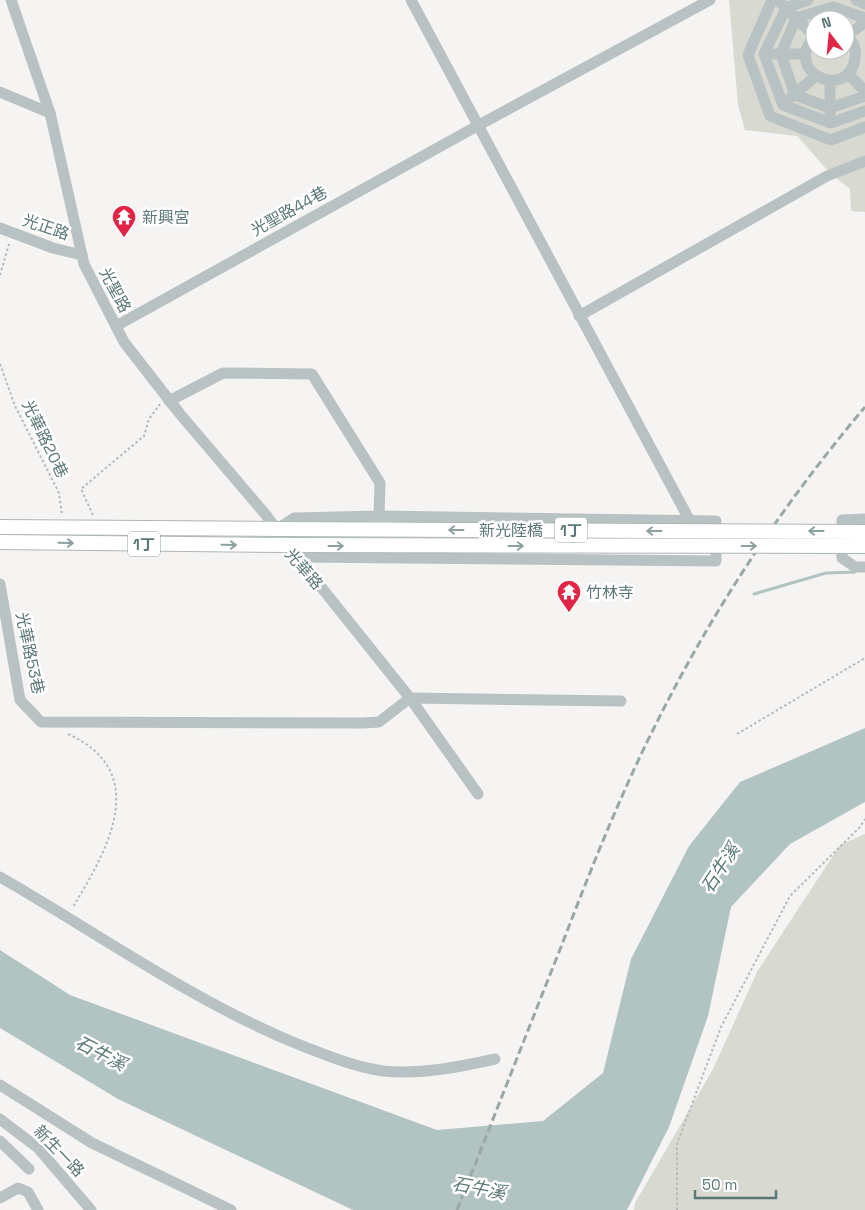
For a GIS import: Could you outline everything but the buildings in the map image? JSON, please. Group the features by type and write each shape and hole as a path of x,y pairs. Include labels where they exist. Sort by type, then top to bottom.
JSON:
{"main road":[{"name":"光華路","path":"0,527 277,529"},
{"path":"31,528 31,543"},
{"name":"新光陸橋","path":"277,529 865,532"},
{"name":"光華路","path":"0,542 287,546"},
{"name":"新光陸橋","path":"287,546 865,546"}],"street":[{"name":"光聖路","path":"11,0 50,113 84,264 124,342 167,398 277,529 287,546"},
{"path":"411,0 690,521"},
{"name":"光聖路44巷","path":"116,326 479,125 710,0"},
{"path":"772,0 748,55 770,116 831,140 865,127"},
{"path":"782,4 808,0"},
{"path":"856,0 865,4"},
{"path":"782,4 805,27"},
{"path":"782,4 764,54 783,105 831,123 865,111"},
{"path":"865,18 833,4 796,18 781,54 795,94 830,108 865,96"},
{"path":"748,55 805,54"},
{"path":"806,60 816,76 830,81 840,79 848,74 860,55"},
{"path":"848,74 865,91"},
{"path":"770,116 816,76"},
{"path":"830,81 831,140"},
{"path":"0,92 50,113"},
{"path":"579,316 827,176 865,161"},
{"name":"光正路","path":"0,228 53,248 82,255"},
{"path":"167,398 223,374 312,374 380,483 379,516"},
{"path":"277,529 294,518 379,516 716,521 716,561 296,557"},
{"path":"865,519 842,520 842,558 855,567 865,567"},
{"name":"光華路","path":"287,546 410,698 478,794"},
{"name":"光華路53巷","path":"0,584 20,700 41,722 379,722 410,698"},
{"path":"410,698 621,701"},
{"path":"0,877 68,916 168,978 257,1028 334,1059 383,1071 443,1071 495,1059"},
{"path":"0,1085 92,1143 232,1210"},
{"name":"新生一路","path":"0,1119 38,1148 91,1210"},
{"path":"0,1141 29,1170"},
{"path":"0,1198 18,1188 28,1192 38,1210"}],"path":[{"path":"0,275 13,233"},
{"name":"光華路20巷","path":"0,364 15,406 60,493 64,527"},
{"path":"99,527 81,489 144,436 149,419 167,398"},
{"path":"737,734 865,658"},
{"path":"65,733 81,740 103,758 115,780 118,808 87,884 68,916"},
{"path":"677,1210 677,1144 721,1027 790,896 865,819"}],"shaded area":[{"path":"729,0 865,0 865,212 851,211 850,189 830,173 797,136 745,130 738,105"},
{"path":"865,834 865,1210 634,1210 635,1203 713,1069 757,972 840,845"}],"water":[{"name":"石牛溪","path":"865,728 865,802 790,844 731,907 708,1016 669,1127 627,1210 353,1210 118,1099 0,1028 0,950 70,995 437,1130 543,1121 603,1073 631,959 689,846 740,782"}],"waterway":[{"path":"754,594 826,573 855,572"}],"railway":[{"path":"457,1210 593,865 653,730 698,644 749,562 805,482 865,407"}],"place":[{"name":"新興宮","path":"124,238"},
{"name":"竹林寺","path":"569,613"}]}
